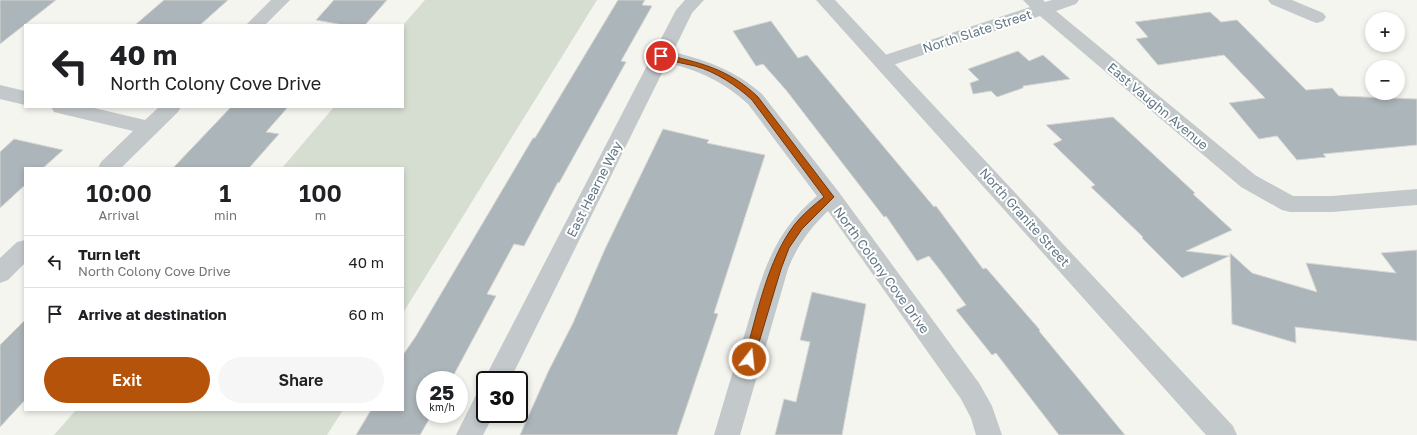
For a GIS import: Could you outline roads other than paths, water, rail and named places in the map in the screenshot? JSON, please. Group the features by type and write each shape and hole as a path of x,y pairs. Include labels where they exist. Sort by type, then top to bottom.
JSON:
{"street":[{"path":"256,24 281,0"},
{"name":"East Hearne Way","path":"502,371 661,56 685,10 695,0"},
{"name":"North Granite Street","path":"825,0 1224,435"},
{"name":"North Slate Street","path":"883,62 1037,4 1070,0"},
{"path":"1277,0 1317,17"},
{"name":"East Vaughn Avenue","path":"1037,4 1248,181 1290,204 1332,204 1417,197"},
{"name":"North Colony Cove Drive","path":"661,56 695,63 712,69 743,87 755,98 830,197 970,391 983,416 989,435"},
{"path":"0,92 24,98"},
{"path":"65,108 149,128"},
{"path":"109,167 170,108"},
{"path":"727,435 776,269 785,247 798,226 830,197"},
{"path":"0,273 24,250"},
{"path":"469,435 476,421"}]}
